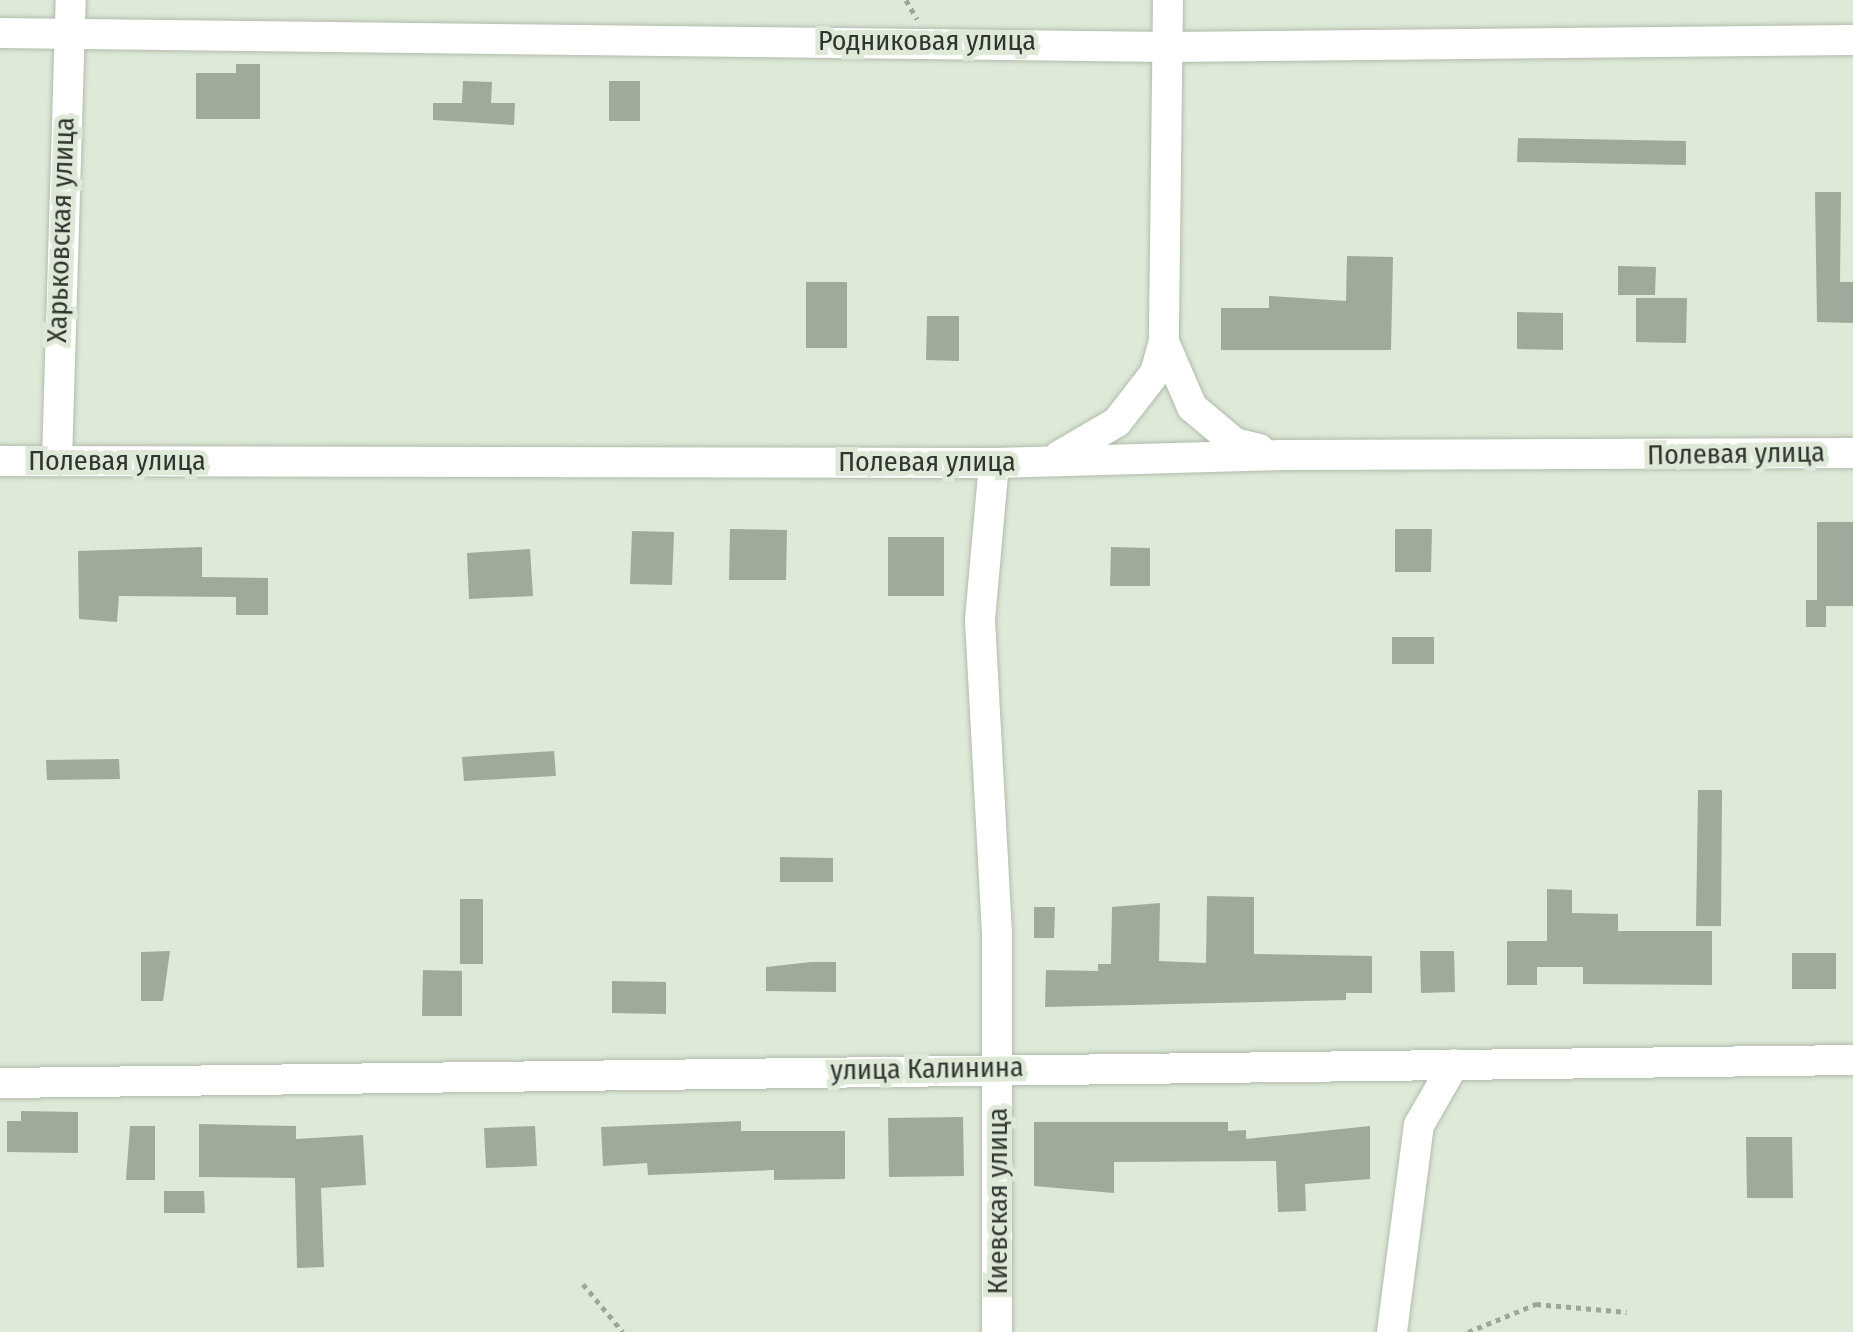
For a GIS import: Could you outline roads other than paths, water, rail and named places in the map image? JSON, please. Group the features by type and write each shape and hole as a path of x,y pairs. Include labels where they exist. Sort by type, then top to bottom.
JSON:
{"street":[{"name":"Харьковская улица","path":"57,461 71,0"},
{"path":"1044,462 1085,446 1118,422 1155,373 1164,342 1168,0"},
{"name":"Родниковая улица","path":"0,33 1169,48 1853,40"},
{"path":"1164,342 1176,379 1213,429 1236,444 1282,454"},
{"name":"Полевая улица","path":"0,461 994,464 1282,454 1853,453"},
{"name":"Киевская улица","path":"994,464 980,620 999,1070 997,1332"},
{"name":"улица Калинина","path":"0,1083 1853,1060"},
{"path":"1392,1332 1419,1125 1454,1064"}]}
